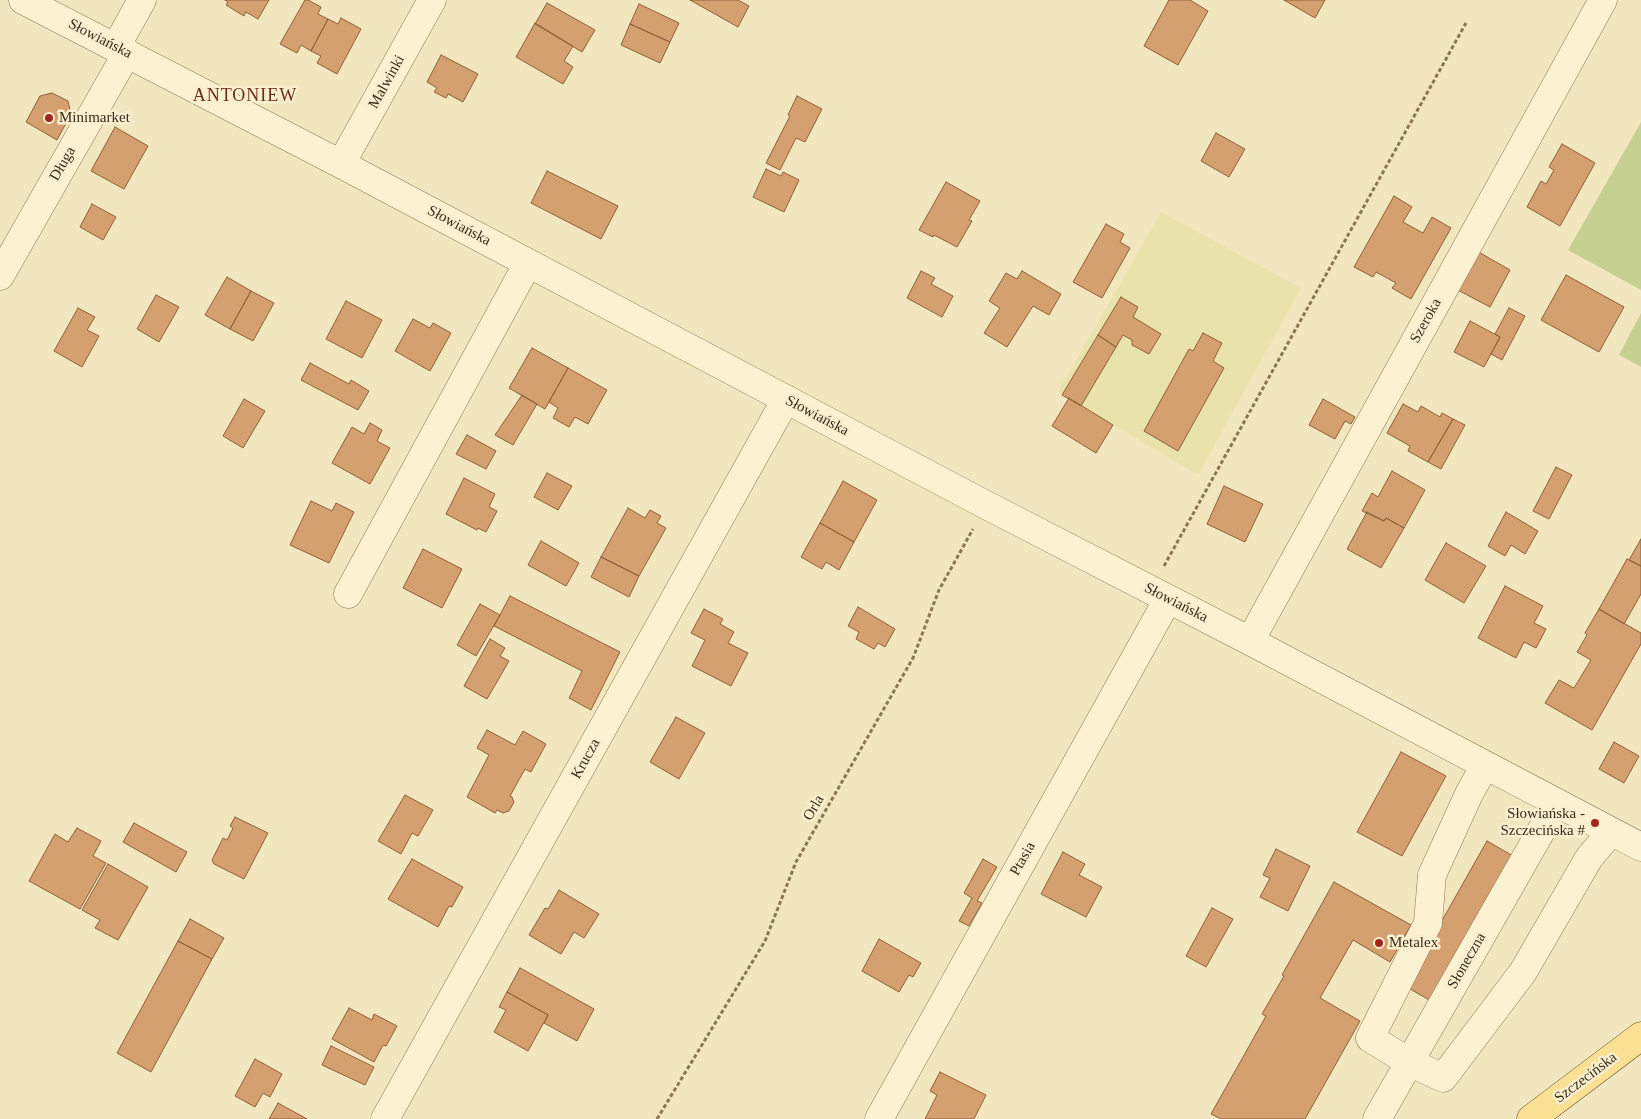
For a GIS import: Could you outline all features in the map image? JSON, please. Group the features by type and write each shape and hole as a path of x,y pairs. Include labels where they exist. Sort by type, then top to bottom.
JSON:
{"main road":[{"name":"Szczecińska","path":"1531,1119 1641,1036"}],"street":[{"name":"Słowiańska","path":"23,0 341,164 986,505 1250,641 1641,847"},
{"name":"Długa","path":"0,276 121,50 142,0"},
{"name":"Malwinki","path":"341,164 432,0"},
{"name":"Szeroka","path":"1250,641 1603,0"},
{"path":"348,594 528,263"},
{"name":"Krucza","path":"385,1119 786,399"},
{"name":"Ptasia","path":"879,1119 1159,595"},
{"path":"1485,765 1469,794 1432,875 1428,922 1370,1038 1409,1062 1442,1078 1522,972 1590,858 1611,832"},
{"name":"Słoneczna","path":"1376,1119 1557,803"}],"path":[{"path":"1159,595 1466,23"},
{"name":"Orla","path":"657,1119 765,941 796,862 913,658 939,590 986,505"}],"shaded area":[{"path":"1161,212 1301,288 1198,475 1058,392"}],"green space":[{"path":"1641,122 1641,290 1568,250"},
{"path":"1641,313 1641,367 1619,355"}],"building":[{"path":"225,0 269,0 258,19 246,12 244,16 226,5 228,2"},
{"path":"305,0 321,7 318,14 328,19 311,51 301,45 297,53 280,44"},
{"path":"690,0 738,0 749,6 738,27"},
{"path":"1169,0 1190,0 1208,11 1178,65 1144,46"},
{"path":"1284,0 1325,0 1315,18"},
{"path":"547,3 595,30 582,52 535,24"},
{"path":"639,4 679,23 670,42 630,24"},
{"path":"341,18 361,29 337,74 317,63 321,56 311,51 328,19 338,24"},
{"path":"535,23 573,46 564,61 573,67 563,84 516,57"},
{"path":"630,24 670,42 660,63 621,45"},
{"path":"441,55 478,74 463,102 448,94 446,98 434,92 437,88 427,82"},
{"name":"Minimarket","path":"52,93 68,101 71,114 57,140 26,122 40,96"},
{"path":"797,96 822,109 805,142 796,138 780,170 766,163 790,116 788,115"},
{"path":"115,127 148,146 124,189 91,171"},
{"path":"1216,133 1245,149 1229,177 1201,161"},
{"path":"1562,144 1595,163 1560,226 1527,207 1541,181 1546,184 1554,170 1549,167"},
{"path":"766,169 781,176 783,172 799,180 784,212 753,197"},
{"path":"547,171 618,206 601,239 531,203"},
{"path":"946,182 980,201 969,220 972,221 957,247 934,235 933,237 919,230"},
{"path":"1394,196 1412,207 1403,222 1423,233 1432,217 1451,228 1411,299 1392,288 1396,283 1376,272 1373,277 1354,267"},
{"path":"92,204 116,217 103,240 80,227"},
{"path":"1106,224 1124,234 1120,242 1130,248 1102,298 1073,282"},
{"path":"1475,250 1510,270 1490,307 1454,288"},
{"path":"921,271 935,278 931,284 953,296 942,317 907,298"},
{"path":"1022,271 1061,294 1049,315 1033,306 1007,347 984,333 1000,308 989,301 1006,273 1017,279"},
{"path":"1566,275 1624,307 1599,352 1541,320"},
{"path":"227,277 251,291 230,329 205,315"},
{"path":"251,291 274,303 253,341 230,329"},
{"path":"156,295 179,307 159,342 137,329"},
{"path":"1121,297 1138,307 1133,317 1161,334 1149,354 1132,345 1132,340 1123,335 1116,347 1098,335"},
{"path":"346,301 382,320 362,358 326,339"},
{"path":"78,308 95,317 87,330 99,336 82,367 54,351"},
{"path":"1509,308 1525,316 1502,360 1491,354 1500,337 1495,334"},
{"path":"413,319 430,328 433,323 451,333 430,371 395,351"},
{"path":"1470,321 1500,337 1484,367 1454,352"},
{"path":"1203,333 1222,343 1213,361 1224,368 1178,451 1144,431 1189,349 1193,351"},
{"path":"1098,335 1116,347 1081,406 1062,395"},
{"path":"532,348 568,368 545,409 509,388"},
{"path":"310,363 349,384 351,380 369,391 358,410 301,380"},
{"path":"568,368 607,390 588,424 575,417 569,427 553,418 558,408 549,402"},
{"path":"522,395 537,404 513,445 495,435"},
{"path":"1069,398 1113,425 1096,453 1052,426"},
{"path":"244,399 265,411 243,448 223,436"},
{"path":"1323,399 1355,417 1351,424 1345,421 1335,439 1309,425"},
{"path":"1403,404 1418,412 1421,406 1440,417 1442,413 1453,419 1428,462 1408,451 1410,446 1387,433"},
{"path":"1453,419 1465,425 1441,469 1428,462"},
{"path":"370,423 382,430 377,441 390,448 370,484 332,463 352,427 364,434"},
{"path":"467,435 496,451 486,469 456,454"},
{"path":"1556,467 1572,475 1549,519 1533,511"},
{"path":"1392,471 1425,490 1404,528 1386,518 1384,521 1362,511 1372,493 1378,497"},
{"path":"547,473 572,486 558,510 534,497"},
{"path":"464,478 495,494 489,507 497,511 486,532 478,528 477,530 446,514"},
{"path":"843,481 877,500 854,542 820,523"},
{"path":"1224,486 1263,504 1245,542 1207,524"},
{"path":"311,501 332,511 336,503 354,512 329,563 290,545"},
{"path":"628,508 645,518 650,510 661,516 657,523 666,528 639,576 601,557"},
{"path":"1367,512 1384,521 1386,518 1404,528 1381,568 1347,549"},
{"path":"1506,512 1538,531 1525,554 1511,545 1505,556 1488,546"},
{"path":"820,523 854,542 839,570 826,562 822,569 801,557"},
{"path":"1641,539 1641,566 1629,560"},
{"path":"541,541 579,563 566,586 528,565"},
{"path":"1446,543 1486,566 1464,603 1425,580"},
{"path":"423,549 462,569 442,608 403,588"},
{"path":"601,557 639,576 629,597 591,577"},
{"path":"1627,559 1641,566 1641,594 1624,624 1599,609"},
{"path":"1505,586 1543,606 1534,623 1546,629 1536,648 1524,642 1516,658 1478,638"},
{"path":"510,596 620,652 591,710 569,698 582,671 494,626"},
{"path":"480,604 500,615 476,656 457,645"},
{"path":"858,607 895,629 885,647 878,643 874,649 856,639 859,632 848,626"},
{"path":"704,609 723,619 720,624 734,632 728,643 748,653 731,686 692,666 705,640 691,633"},
{"path":"1599,609 1641,633 1641,644 1592,730 1545,703 1559,680 1574,688 1591,660 1577,652 1587,635 1585,633"},
{"path":"490,639 505,648 500,656 509,661 487,699 464,686"},
{"path":"676,717 705,733 679,779 650,762"},
{"path":"487,730 515,745 523,731 546,744 531,772 525,769 510,796 514,802 509,811 503,813 497,810 495,813 467,797 489,755 477,748"},
{"path":"1614,742 1639,756 1624,783 1599,769"},
{"path":"1401,752 1446,776 1402,856 1357,832"},
{"path":"405,795 433,810 418,836 412,833 401,854 378,841"},
{"path":"235,817 268,833 244,879 214,864 212,860 223,838 227,840 233,828 230,826"},
{"path":"134,823 187,852 176,872 123,842"},
{"path":"77,828 101,841 93,856 106,863 80,909 29,881 55,834 68,842"},
{"path":"1487,841 1513,856 1431,1001 1405,986"},
{"path":"1276,849 1310,866 1288,911 1260,897 1270,878 1263,875"},
{"path":"1063,852 1085,864 1079,875 1102,887 1086,917 1041,894"},
{"path":"412,859 463,887 452,907 449,906 438,927 388,899"},
{"path":"983,859 997,867 977,901 982,903 969,926 959,921 972,898 964,893"},
{"path":"108,864 148,887 118,940 95,928 100,920 82,910"},
{"path":"1334,882 1411,925 1390,962 1353,940 1320,998 1360,1021 1305,1119 1221,1119 1211,1114 1266,1016 1262,1014"},
{"path":"559,890 599,914 584,938 574,932 561,954 529,935 545,908 548,909"},
{"path":"1212,908 1233,919 1206,967 1186,956"},
{"path":"190,919 224,938 212,959 178,941"},
{"path":"879,939 921,963 913,977 909,975 899,992 862,971"},
{"path":"178,941 212,959 151,1072 117,1053"},
{"path":"520,968 594,1009 577,1041 544,1023 548,1015 507,992"},
{"path":"507,992 548,1015 528,1051 494,1032 506,1010 499,1007"},
{"path":"349,1008 372,1020 374,1014 397,1026 386,1046 383,1045 374,1062 332,1039"},
{"path":"331,1046 374,1067 365,1085 322,1065"},
{"path":"255,1059 282,1074 270,1097 263,1093 255,1107 235,1096"},
{"path":"940,1072 986,1095 974,1119 925,1119 937,1095 930,1091"},
{"path":"278,1103 307,1119 269,1119"}],"place":[{"name":"Minimarket","path":"49,118"},
{"name":"Słowiańska - Szczecińska #","path":"1595,823"},
{"name":"Metalex","path":"1379,943"}],"district":[{"name":"ANTONIEW","path":"245,96"}]}
